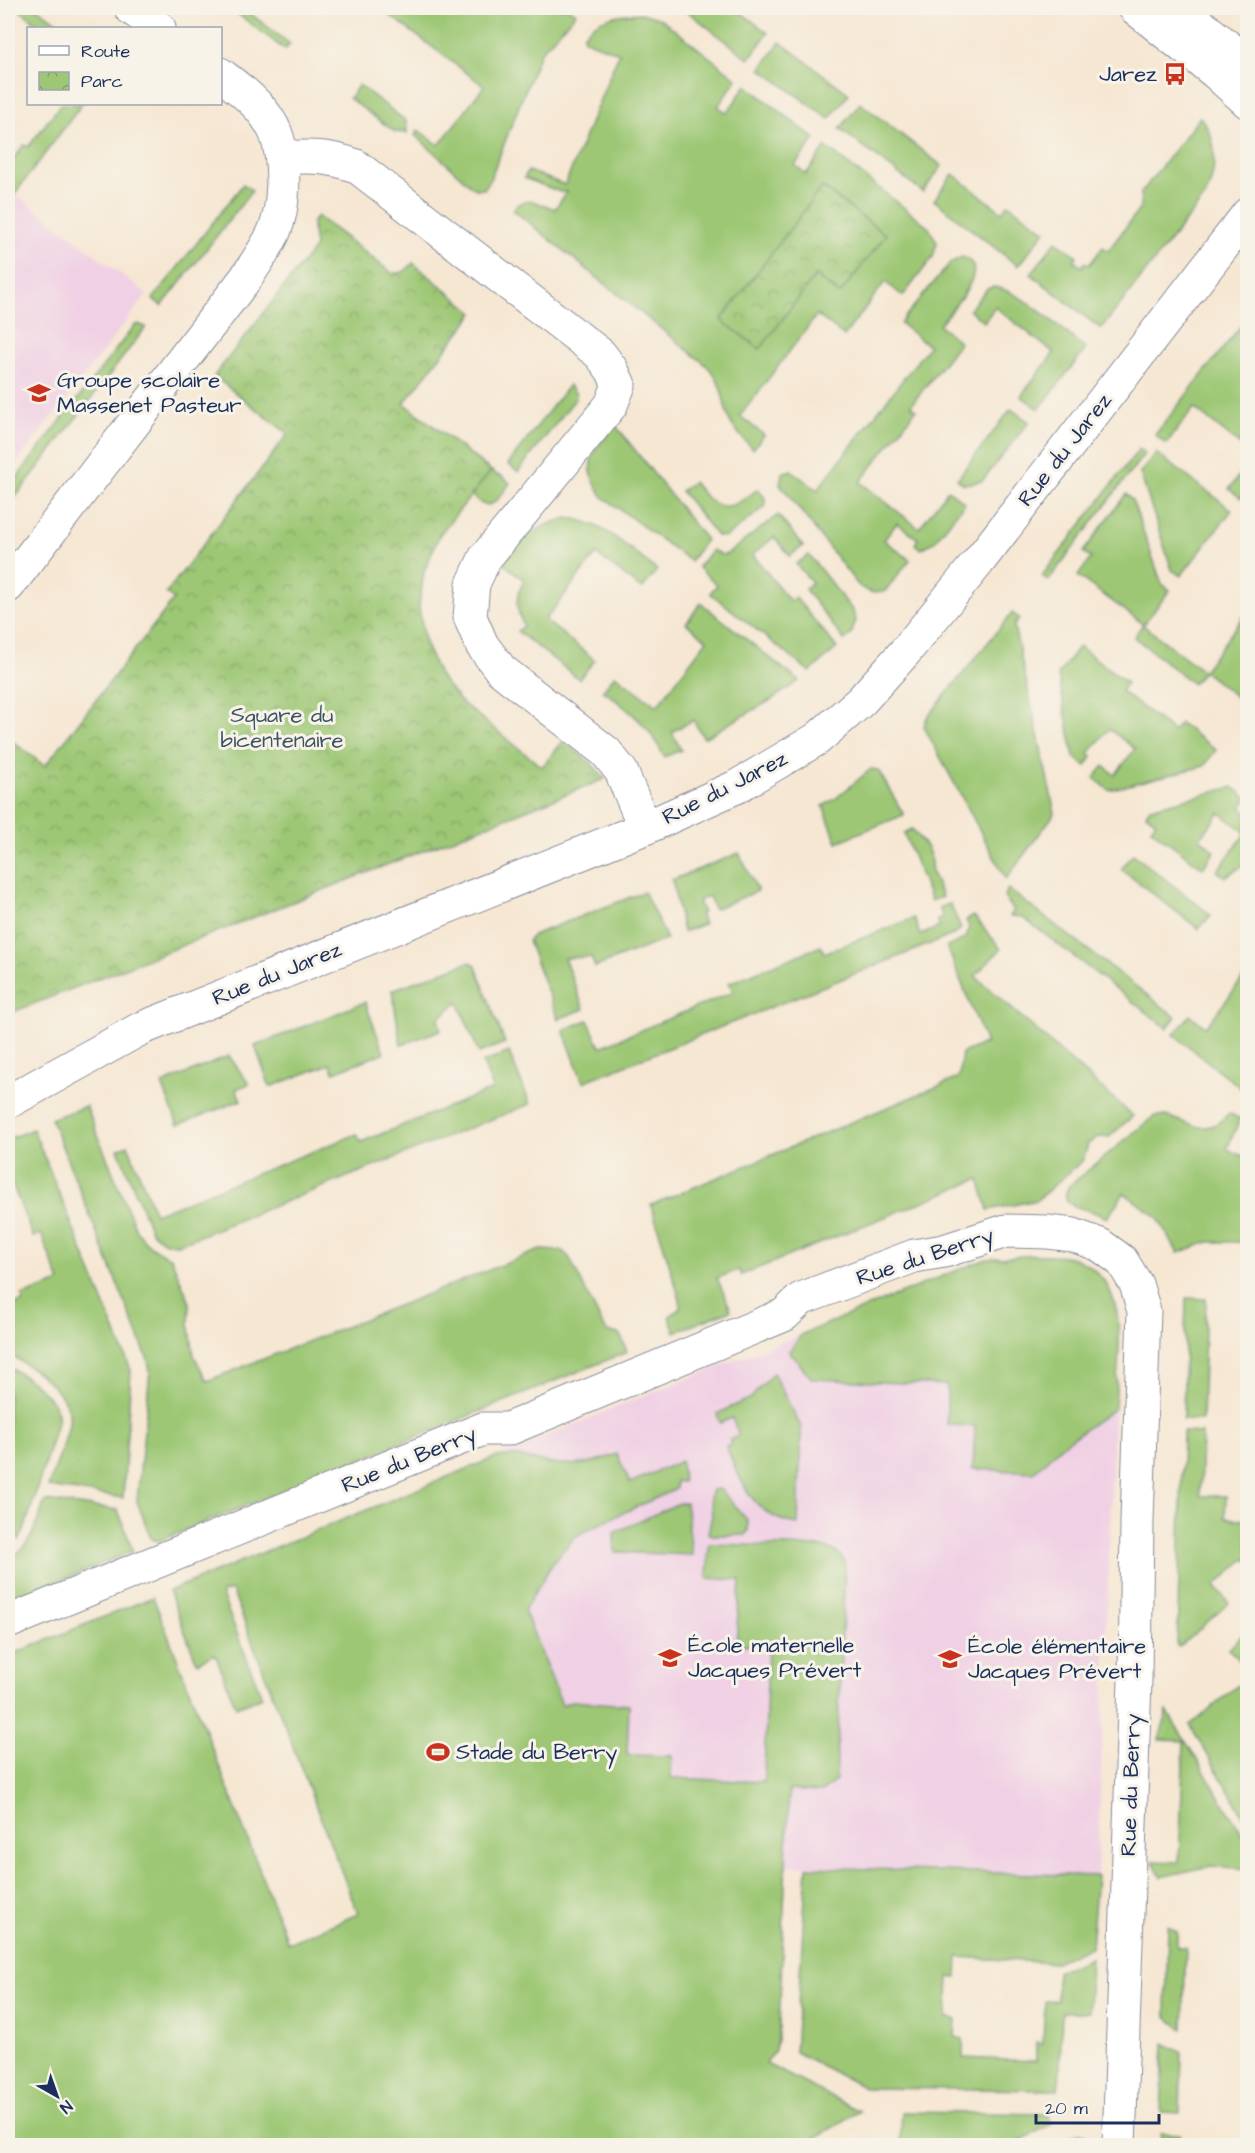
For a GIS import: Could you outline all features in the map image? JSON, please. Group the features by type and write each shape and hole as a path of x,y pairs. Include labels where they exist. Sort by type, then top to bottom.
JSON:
{"street":[{"path":"131,8 158,27"},
{"path":"1135,8 1216,73 1248,102"},
{"path":"1179,8 1248,63"},
{"path":"8,586 246,278 273,233 282,196 282,158 271,123 246,94 222,76"},
{"path":"282,158 319,156 356,166 600,354 612,370 619,385 611,405 485,558 473,584 470,617 482,645 501,670 606,752 621,771 645,828"},
{"name":"Rue du Jarez","path":"8,1102 140,1029 645,828 736,787 817,739 861,701 905,652 979,561 1248,214"},
{"name":"Rue du Berry","path":"8,1622 483,1429 508,1429 784,1315 801,1299 914,1256 944,1251 1006,1231 1073,1235 1100,1245 1122,1261 1137,1284 1144,1311 1137,1521 1135,1680 1119,2145"}],"shaded area":[{"name":"Groupe scolaire Massenet Pasteur","path":"8,188 147,294 8,474"},
{"name":"École élémentaire Jacques Prévert","path":"1035,1255 1079,1260 1090,1267 1106,1283 1116,1303 1118,1314 1097,1876 624,1860 468,1469 650,1393 965,1267 987,1259"}],"green space":[{"path":"17,8 37,8 64,27 42,27"},
{"path":"230,8 243,8 290,44 285,50"},
{"path":"391,8 568,8 576,13 540,53 489,182 484,189 471,186 415,135 418,130 439,145 484,86 387,13"},
{"path":"683,8 735,8 768,33 749,59"},
{"path":"642,13 661,19 737,79 718,106 727,113 746,85 815,139 795,165 806,174 826,147 920,220 929,228 937,242 933,257 903,296 885,282 844,336 817,315 740,416 764,435 753,449 731,423 719,384 706,365 513,210 517,205 530,200 555,209 567,192 560,192 524,178 528,171 565,185 619,53 585,40 583,36 588,29 602,20 618,15","holes":["823,187 885,235 840,294 815,276 803,212"]},
{"path":"780,42 849,94 829,119 761,69"},
{"path":"359,85 406,121 407,133 395,132 349,98"},
{"path":"860,103 942,166 923,192 840,129"},
{"path":"60,105 81,105 8,203 8,166 24,145 28,147"},
{"path":"1200,117 1210,135 1214,155 1210,185 1206,195 1101,329 1031,274 1056,241 1077,256 1074,261 1082,267 1085,262 1089,265 1103,247 1108,251 1141,207 1141,193"},
{"path":"953,174 1002,212 1008,204 1045,231 1018,266 934,200"},
{"path":"243,184 252,191 162,306 153,299"},
{"path":"822,187 886,235 840,294 815,276 760,349 721,320"},
{"name":"Square du bicentenaire","path":"317,216 392,273 404,271 413,263 474,313 404,403 491,471 440,534 424,571 419,607 425,643 439,675 460,701 542,767 563,741 591,763 605,779 8,1014 8,738 45,766 174,599 166,593 288,434 214,376 315,247 312,223"},
{"path":"962,257 971,262 974,270 972,279 959,301 939,325 960,342 911,405 916,410 860,482 919,528 948,490 965,503 934,542 921,549 915,544 918,539 897,523 884,540 910,560 885,591 870,592 857,584 780,484 782,473 791,470 817,490 929,346 900,323 950,263"},
{"path":"993,287 1016,295 1028,303 1086,349 1039,409 1021,396 1054,353 995,307 984,322 969,310 987,289"},
{"path":"1247,318 1247,442 1243,447 1194,408 1166,444 1155,435"},
{"path":"138,324 146,327 8,507 8,489 134,326"},
{"path":"569,385 576,394 576,398 518,472 508,464"},
{"path":"393,395 510,483 495,502 482,504 399,437"},
{"path":"1011,409 1029,422 982,481 964,484 957,479"},
{"path":"616,426 706,540 690,561 603,497 596,486 590,467 592,459 600,443"},
{"path":"1139,449 1145,453 1048,581 1042,576"},
{"path":"1156,453 1232,510 1181,576 1172,570 1140,473"},
{"path":"1247,464 1247,489 1241,498 1229,489"},
{"path":"693,482 709,500 723,506 731,506 758,489 765,498 765,507 726,537 717,536 681,491"},
{"path":"1126,494 1132,500 1162,584 1170,590 1143,625 1203,671 1193,684 1134,637 1143,624 1078,576 1091,558 1083,552"},
{"path":"778,515 803,546 790,556 774,537 753,555 790,601 795,597 837,648 810,672 710,593 717,585 698,567 712,550 722,555 727,554"},
{"path":"568,518 581,520 604,530 657,570 642,589 596,554 545,620 595,660 579,679 517,631 524,626 517,603 524,580 503,563 531,534 548,524"},
{"path":"809,555 852,610 856,620 851,635 844,640 805,589 812,583 796,564"},
{"path":"701,603 799,681 771,700 704,738 693,720 672,732 681,750 664,757 653,737 640,721 602,691 615,675 657,706 707,640 686,623"},
{"path":"1247,612 1247,705 1203,671"},
{"path":"1012,613 1019,618 1014,626 1055,813 1006,879 924,727 926,719"},
{"path":"1079,646 1127,683 1121,691 1173,731 1180,723 1216,750 1204,766 1109,790 1094,778 1104,766 1115,775 1135,749 1109,729 1089,753 1092,757 1086,766 1074,757 1058,675"},
{"path":"871,769 878,770 904,815 837,842 823,806"},
{"path":"1233,787 1247,798 1241,808 1247,813 1247,863 1225,877 1217,871 1246,833 1220,813 1200,838 1215,851 1203,868 1151,829 1156,822 1146,814 1150,808"},
{"path":"912,829 927,848 932,872 942,897 931,901 904,833"},
{"path":"739,853 758,891 714,909 709,896 698,901 703,913 700,914 704,924 683,932 672,880"},
{"path":"1133,854 1211,915 1199,929 1121,869"},
{"path":"1008,889 1176,1017 1167,1028 1022,917 1010,916 1014,911 1004,896"},
{"path":"644,892 667,939 595,967 591,957 564,958 584,1009 558,1019 528,941 533,935"},
{"path":"950,904 961,928 955,934 583,1082 563,1030 588,1020 600,1047 733,992 729,983 821,946 824,953 914,918 920,935 940,927 937,920 943,917 939,908"},
{"path":"974,916 1001,949 975,976 1133,1116 1109,1137 1098,1137 1088,1144 1083,1160 1037,1200 988,1210 979,1179 741,1275 739,1270 717,1278 731,1310 675,1332 669,1317 680,1308 680,1300 651,1205 956,1079 959,1076 962,1053 986,1043 947,947 966,938 969,927 966,920"},
{"path":"469,962 475,964 505,1043 479,1053 458,1002 438,1019 441,1030 401,1045 392,990"},
{"path":"1247,973 1247,1093 1174,1035 1190,1015 1206,1027"},
{"path":"365,1002 384,1053 334,1072 330,1064 270,1087 255,1046"},
{"path":"509,1052 530,1104 179,1244 163,1241 151,1231 118,1149 128,1145 155,1214 357,1134 361,1142 493,1089 483,1063"},
{"path":"229,1056 249,1084 236,1089 241,1100 178,1125 162,1084"},
{"path":"86,1106 136,1230 151,1247 171,1258 190,1303 189,1323 194,1355 207,1381 540,1250 562,1251 569,1257 602,1324 607,1332 620,1334 627,1352 159,1541 151,1539 137,1501 150,1371 148,1360 51,1119"},
{"path":"1229,1113 1240,1119 1227,1149 1247,1158 1247,1242 1208,1242 1178,1253 1157,1217 1124,1193 1107,1218 1068,1202 1066,1193 1069,1186 1153,1117 1170,1117 1199,1127 1209,1127 1219,1123"},
{"path":"33,1129 131,1370 123,1498 48,1487 65,1440 69,1413 65,1402 49,1382 8,1354 8,1308 24,1301 22,1296 60,1282 41,1234 33,1237 8,1173 8,1139"},
{"path":"1035,1255 1069,1257 1080,1261 1097,1273 1109,1288 1115,1306 1119,1347 1115,1408 1061,1446 1034,1472 973,1469 975,1426 947,1425 947,1385 812,1379 789,1351 802,1334 965,1267 987,1259"},
{"path":"1186,1298 1206,1299 1202,1420 1183,1419"},
{"path":"8,1367 46,1394 56,1408 58,1416 24,1531 19,1540 8,1510"},
{"path":"773,1373 801,1427 798,1524 770,1514 751,1497 726,1446 732,1443 730,1440 739,1435 732,1418 720,1423 717,1414 751,1398"},
{"path":"1183,1432 1202,1433 1200,1496 1226,1496 1225,1518 1247,1520 1248,1561 1245,1559 1215,1586 1229,1603 1179,1647 1177,1646"},
{"path":"617,1454 630,1483 681,1461 683,1482 676,1481 676,1489 576,1536 554,1561 524,1610 562,1705 571,1701 629,1705 627,1755 672,1756 671,1778 764,1782 768,1646 736,1645 740,1580 707,1578 709,1544 822,1547 836,1551 845,1561 836,1780 822,1792 789,1790 779,2027 775,2050 766,2064 860,2111 802,2146 8,2145 8,1656 153,1597 288,1943 358,1914 232,1590 221,1593 262,1697 236,1707 215,1654 197,1663 169,1591 496,1457 512,1456 570,1465 597,1461"},
{"path":"720,1489 748,1521 748,1531 745,1535 708,1533 712,1515 710,1497 712,1490"},
{"path":"45,1501 118,1510 133,1551 8,1602 8,1560 28,1542"},
{"path":"679,1503 686,1503 692,1555 615,1552 614,1533"},
{"path":"1247,1630 1247,1670 1229,1649"},
{"path":"1247,1678 1247,1822 1190,1725"},
{"path":"1167,1711 1247,1841 1247,1869 1210,1866 1161,1877 1153,1861 1179,1862 1184,1741 1159,1740"},
{"path":"807,1867 1097,1876 1091,1947 1053,1963 958,1957 957,1977 949,1977 947,2018 956,2019 955,2037 963,2039 963,2058 1036,2061 1036,2042 1043,2043 1045,2001 1057,2000 1057,1972 1091,1958 1089,2012 1062,2012 1059,2090 865,2088 795,2052"},
{"path":"1168,1926 1177,1932 1177,1947 1186,1947 1183,2029 1166,2017"},
{"path":"1164,2043 1182,2053 1180,2113 1161,2112"},
{"path":"902,2112 1047,2114 1052,2124 1012,2145 900,2145"},
{"path":"1079,2133 1084,2134 1087,2138 1087,2145 1053,2145"},
{"path":"1161,2133 1180,2134 1179,2145 1162,2145"}],"place":[{"name":"Jarez","path":"1175,74"},
{"name":"Groupe scolaire Massenet Pasteur","path":"39,393"},
{"name":"École maternelle Jacques Prévert","path":"670,1658"},
{"name":"École élémentaire Jacques Prévert","path":"950,1659"},
{"name":"Stade du Berry","path":"438,1752"}]}
